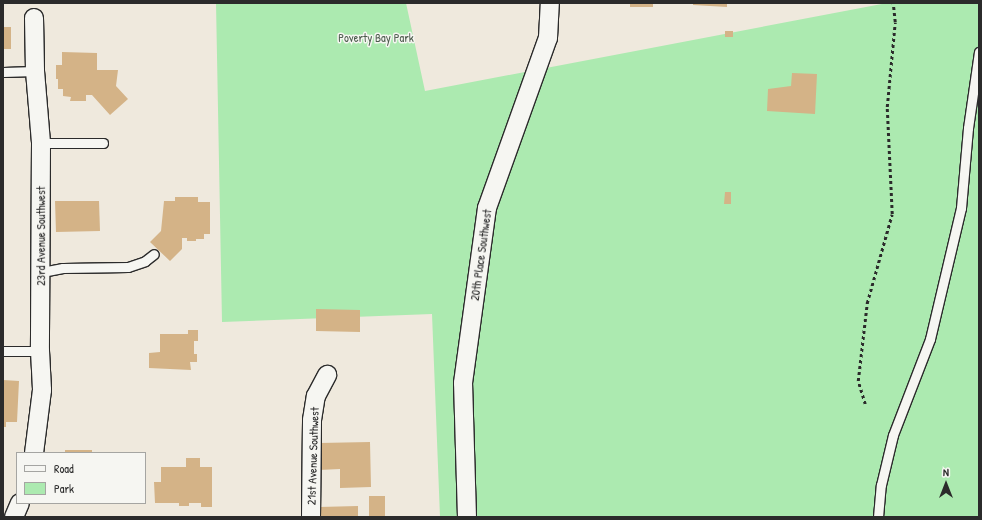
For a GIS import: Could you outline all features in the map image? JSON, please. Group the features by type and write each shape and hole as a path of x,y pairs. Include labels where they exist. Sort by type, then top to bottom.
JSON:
{"street":[{"name":"20th Place Southwest","path":"467,517 463,383 487,208 548,38 550,3"},
{"name":"23rd Avenue Southwest","path":"34,18 35,71 41,143 42,272 40,351 42,390 34,452"},
{"name":"21st Avenue Southwest","path":"311,517 314,406 318,391 326,375"},
{"path":"14,517 20,504"}],"lane":[{"path":"878,517 881,485 893,435 930,339 961,208 968,128 979,52"},
{"path":"3,72 35,71"},
{"path":"41,143 103,143"},
{"path":"42,272 63,268 128,268 145,261 154,254"},
{"path":"3,351 40,351"}],"path":[{"path":"865,404 858,381 867,303 892,214 887,107 894,22 893,3"}],"green space":[{"name":"Poverty Bay Park","path":"216,3 406,3 425,91 887,3 979,3 979,517 440,517 432,314 222,322"}],"building":[{"path":"630,3 653,3 653,7 630,7"},
{"path":"693,3 727,3 727,7 693,5"},
{"path":"3,27 11,27 11,49 3,49"},
{"path":"725,31 733,31 733,37 725,37"},
{"path":"62,52 97,53 97,70 118,70 116,86 128,99 110,115 92,95 86,95 86,101 70,101 71,97 63,96 63,89 58,89 58,79 56,79 56,65 62,65"},
{"path":"792,73 817,74 815,114 767,111 768,89 791,86"},
{"path":"725,192 731,192 731,204 724,204"},
{"path":"175,197 198,197 198,202 210,202 210,234 204,234 204,239 196,239 196,241 187,241 187,238 182,238 182,249 170,261 150,242 161,231 164,201 175,201"},
{"path":"55,201 99,201 100,231 56,232"},
{"path":"316,309 360,310 360,332 316,331"},
{"path":"188,330 198,330 198,341 194,341 194,354 197,354 197,362 190,362 191,370 149,368 149,353 160,352 160,334 188,334"},
{"path":"3,380 19,381 17,422 6,422 6,427 3,427"},
{"path":"370,442 371,487 340,488 340,469 319,470 319,443"},
{"path":"65,450 92,450 92,452 65,452"},
{"path":"186,458 200,458 200,467 212,467 212,507 201,507 201,503 189,503 189,506 179,506 179,503 155,503 154,482 161,482 161,467 186,467"},
{"path":"369,496 385,496 385,517 369,517"},
{"path":"358,506 358,517 319,517 319,507"}]}
